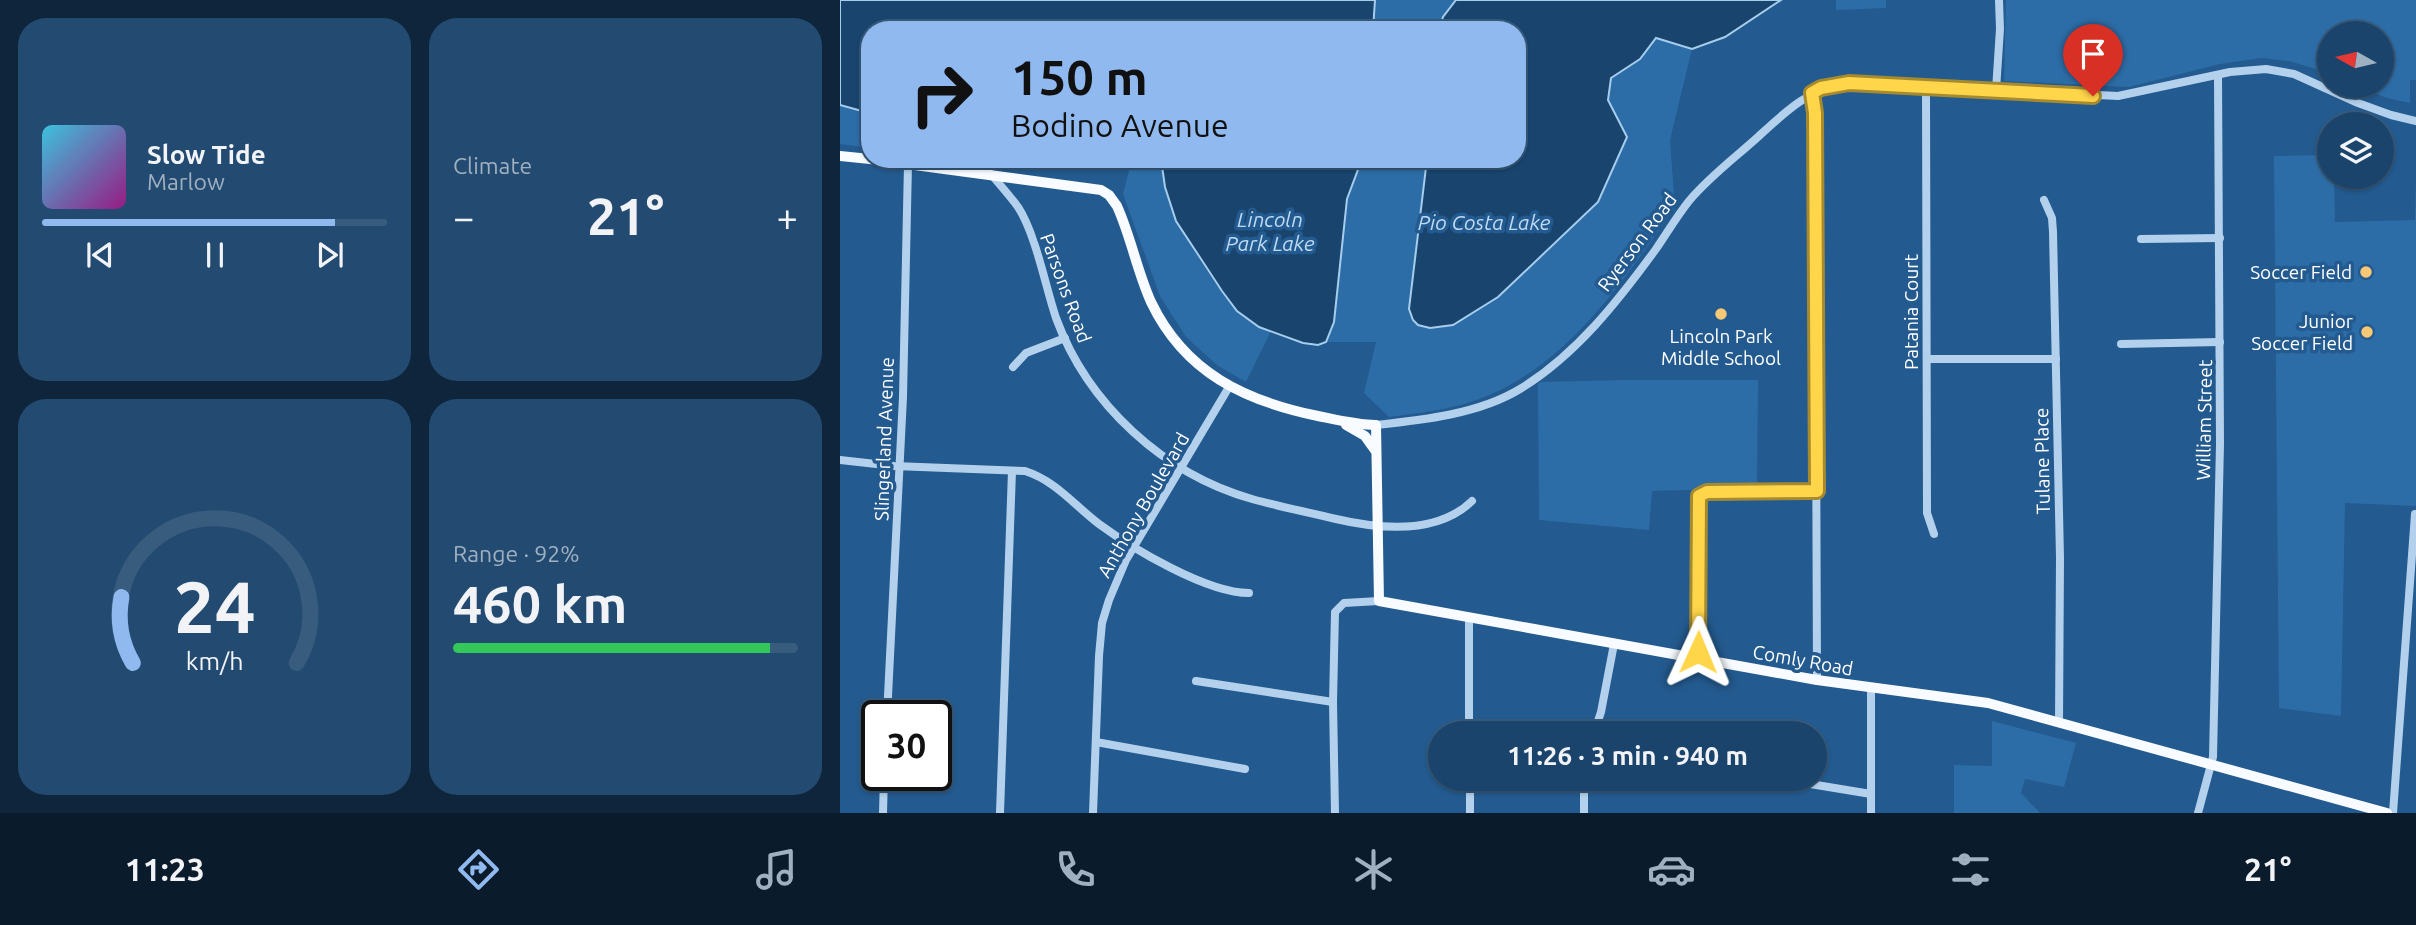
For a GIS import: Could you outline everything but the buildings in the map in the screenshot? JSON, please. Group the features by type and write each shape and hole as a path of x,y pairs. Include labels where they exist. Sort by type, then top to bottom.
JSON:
{"main road":[{"path":"840,156 861,158"},
{"path":"941,168 991,174"},
{"name":"Ryerson Road","path":"991,174 1092,187 1109,195 1121,214 1145,287 1161,321 1187,354 1229,387 1266,403 1316,416 1376,425"},
{"path":"1316,416 1361,433 1373,445 1376,453"},
{"path":"1376,425 1379,601"},
{"name":"Comly Road","path":"1379,601 1817,680 1989,703 2381,812"}],"street":[{"path":"1996,90 1999,0"},
{"name":"Ryerson Road","path":"1376,425 1455,412 1490,403 1538,377 1571,350 1604,315 1703,186 1779,118 1812,93 1828,86 1849,83 2118,96 2252,69 2281,71 2303,77 2369,107 2416,121"},
{"name":"William Street","path":"2198,813 2211,766 2220,455 2218,75"},
{"name":"Patania Court","path":"1926,88 1927,513 1934,534"},
{"path":"1812,93 1815,113 1817,680"},
{"name":"Slingerland Avenue","path":"888,700 900,466 908,168"},
{"name":"Parsons Road","path":"991,174 1019,209 1065,338 1087,377 1115,414 1146,443 1182,469 1218,487 1251,499 1356,523 1438,523 1460,513 1472,501"},
{"name":"Tulane Place","path":"2044,200 2052,218 2053,232 2060,549 2059,723"},
{"path":"2141,239 2220,238"},
{"path":"1013,367 1026,353 1065,338"},
{"path":"2121,344 2220,342"},
{"path":"1927,359 2056,359"},
{"name":"Anthony Boulevard","path":"1093,813 1102,623 1114,584 1229,387"},
{"path":"840,460 900,466 1012,471 1038,476 1059,488 1098,523 1134,547 1192,576 1237,593 1249,593"},
{"path":"1000,813 1012,471"},
{"path":"1698,659 1700,495 1707,492 1817,491"},
{"path":"2393,813 2415,514"},
{"path":"1335,813 1335,612 1344,603 1379,601"},
{"path":"1469,618 1469,721"},
{"path":"1598,721 1614,644"},
{"path":"1196,681 1333,702"},
{"path":"1871,688 1871,813"},
{"path":"1096,742 1245,769"},
{"path":"1827,787 1871,794"},
{"path":"883,813 884,791"},
{"path":"1469,791 1470,813"},
{"path":"1584,791 1584,813"}],"shaded area":[{"path":"1375,0 1456,0 1442,21 1374,21"},
{"path":"1836,0 1886,0 1886,8 1836,10"},
{"path":"2006,0 2416,0 2416,80 2410,80 2410,103 2387,98 2394,98 2394,21 2317,21 2317,69 2289,61 2261,58 2220,64 2129,87 2004,81"},
{"path":"1656,37 1692,49 1670,140 1675,208 1607,300 1581,329 1553,355 1523,377 1489,395 1452,407 1389,417 1364,393 1376,342 1326,342 1334,322 1347,199 1359,168 1426,168 1409,309 1627,137 1608,100 1611,78 1640,59"},
{"path":"840,105 861,111 861,147 840,144"},
{"path":"2317,155 2317,189 2334,189 2335,222 2415,220 2416,179 2416,506 2345,503 2341,716 2279,708 2274,156"},
{"path":"1130,168 1163,168 1175,217 1195,252 1238,312 1271,331 1246,382 1218,366 1186,337 1160,296 1123,194"},
{"path":"1625,380 1758,380 1757,488 1652,491 1649,530 1539,520 1538,384"},
{"path":"1992,721 2076,743 2064,787 2025,779 2021,793 2040,813 1954,813 1954,765 1992,766"}],"water":[{"path":"840,0 1375,0 1374,21 861,21 861,111 840,105"},
{"name":"Pio Costa Lake","path":"1456,0 1781,0 1725,37 1692,49 1656,38 1640,59 1611,78 1608,100 1627,137 1598,202 1498,297 1453,325 1430,328 1418,325 1409,309 1426,168 1526,168 1526,21 1442,21"},
{"name":"Lincoln Park Lake","path":"1162,168 1359,168 1347,199 1334,322 1326,342 1318,345 1303,343 1259,327 1237,311 1176,221 1165,187"}],"place":[{"name":"Soccer Field","path":"2366,272"},
{"name":"Lincoln Park Middle School","path":"1721,314"},
{"name":"Junior Soccer Field","path":"2367,332"}],"route":[{"path":"1698,652 1699,496 1707,492 1817,491 1815,113 1812,93 1821,88 1849,83 2093,96"}]}
